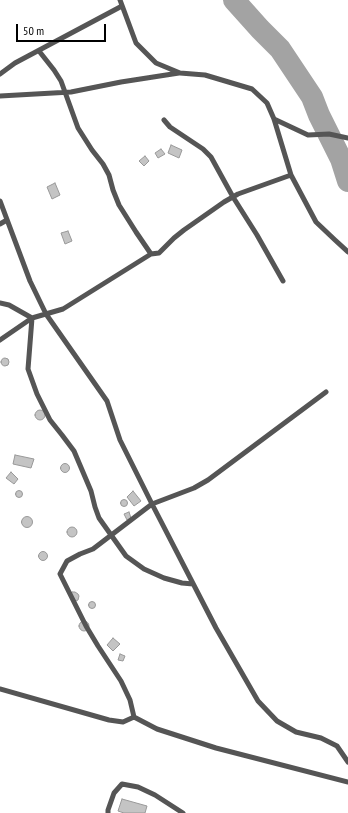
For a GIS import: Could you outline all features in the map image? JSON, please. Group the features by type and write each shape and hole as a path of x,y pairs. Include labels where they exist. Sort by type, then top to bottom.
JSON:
{"lane":[{"path":"0,74 15,62 39,51 121,3 136,44 156,63 180,73"},
{"path":"39,51 61,81 78,128 103,164 109,175 119,205 151,254"},
{"path":"0,96 65,92 180,73 205,75 252,89 267,103 274,119 291,175 316,222 348,252"},
{"path":"274,119 308,135 329,134 348,138"},
{"path":"164,120 174,129 203,149 211,157 283,281"},
{"path":"0,340 32,318 63,309 151,254 159,253 184,230 238,194 291,175"},
{"path":"0,201 30,281 46,314 107,401 120,440 152,504 216,628 258,701 277,721 296,732 321,738 337,746 348,762"},
{"path":"0,224 7,220"},
{"path":"0,303 9,305 32,318"},
{"path":"32,318 28,369 37,394 50,420 74,451 91,491 94,507 99,518 126,556 144,569 164,578 182,583 193,584"},
{"path":"326,392 208,480 194,488 152,504 93,549 67,561 60,574 98,646 122,681 130,700 134,717 156,729 216,748 348,782"},
{"path":"0,689 109,720 123,722 134,717"},
{"path":"108,813 114,793 122,784 138,787 155,795 183,813"}],"building":[{"path":"171,145 182,150 179,158 168,153"},
{"path":"161,149 165,154 158,158 155,153"},
{"path":"145,156 149,161 144,166 139,161"},
{"path":"55,183 60,195 52,199 47,187"},
{"path":"68,231 72,241 65,244 61,233"},
{"path":"3,358 7,358 9,362 7,366 3,366 1,364 1,360"},
{"path":"40,410 45,415 40,420 35,415"},
{"path":"15,455 34,459 31,468 13,464"},
{"path":"63,464 67,464 69,468 67,472 63,472 61,470 61,466"},
{"path":"11,472 18,479 14,484 6,478"},
{"path":"19,490 22,491 22,497 19,498 16,497 15,494 16,491"},
{"path":"133,491 141,501 134,506 127,497"},
{"path":"124,499 127,500 127,506 124,507 121,506 120,503 121,500"},
{"path":"129,512 131,518 127,520 124,514"},
{"path":"27,516 31,518 33,522 31,526 27,528 23,526 21,522 23,518"},
{"path":"70,527 74,527 76,528 76,536 70,537 67,534 67,530"},
{"path":"41,552 45,552 47,556 45,560 41,560 39,558 39,554"},
{"path":"72,592 78,594 78,600 76,601 70,594"},
{"path":"92,601 95,602 95,608 92,609 89,608 88,605 89,602"},
{"path":"82,621 86,621 89,626 86,631 82,631 79,628 79,624"},
{"path":"113,638 120,644 113,651 107,645"},
{"path":"120,654 125,656 123,661 118,660"},
{"path":"122,799 147,806 145,813 124,813 118,811"}],"waterway":[{"path":"234,0 280,49 312,97 319,115 341,159 348,181"}]}
